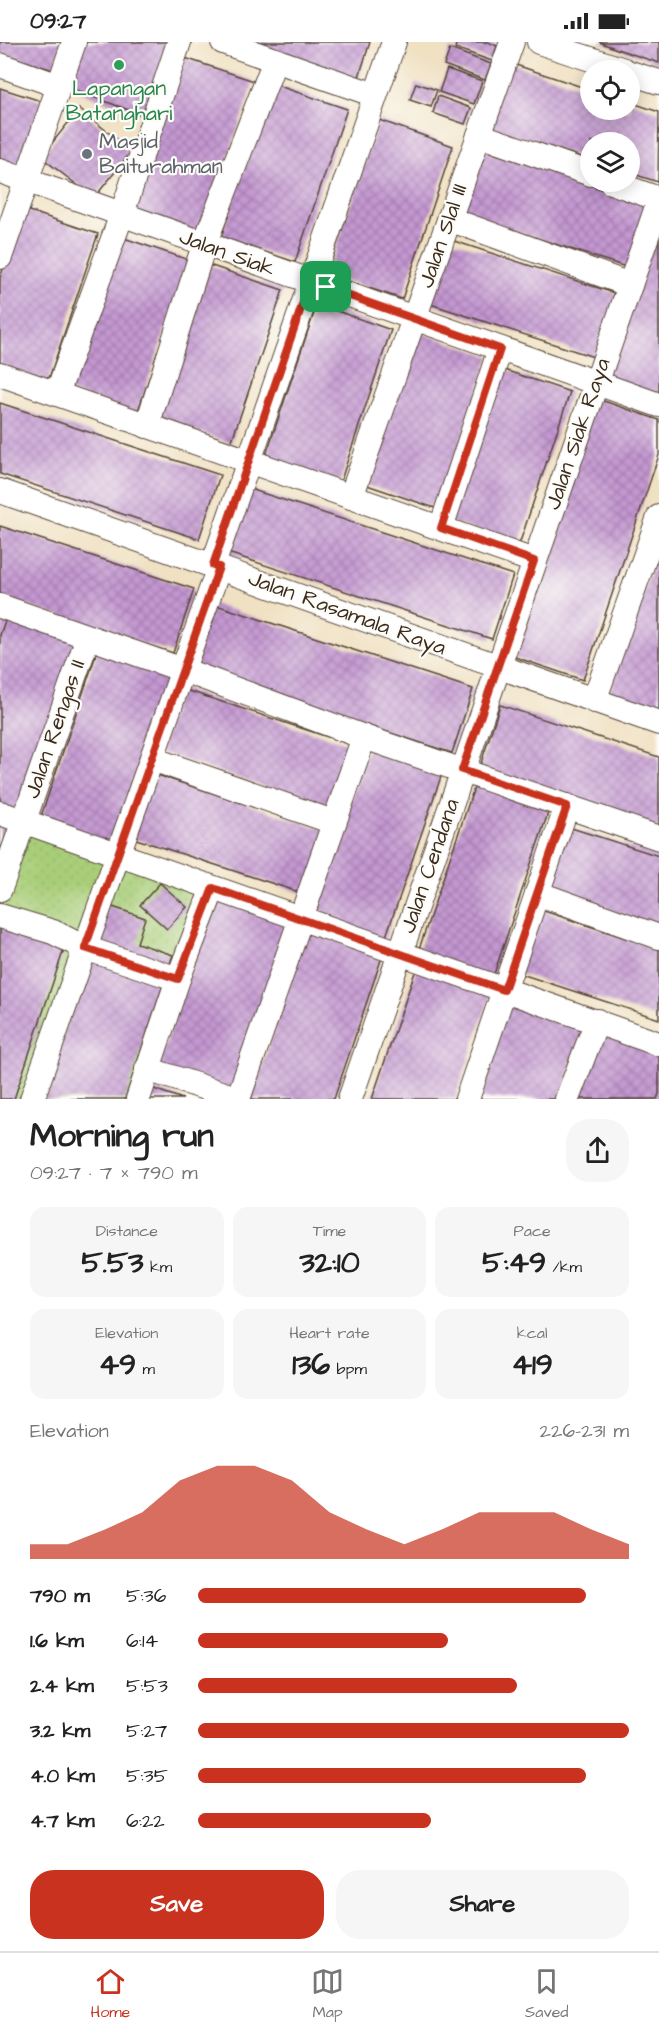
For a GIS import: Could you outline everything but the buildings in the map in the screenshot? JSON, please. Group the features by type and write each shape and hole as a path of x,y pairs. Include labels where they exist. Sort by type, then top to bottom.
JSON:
{"street":[{"path":"0,257 74,42"},
{"path":"57,394 122,214 179,42"},
{"path":"223,42 375,95"},
{"path":"32,1099 183,670 249,461 394,42"},
{"name":"Jalan Slal III","path":"351,497 512,42"},
{"path":"539,42 594,60"},
{"path":"147,426 204,245 275,60"},
{"path":"0,65 59,86"},
{"path":"640,76 659,82"},
{"path":"479,135 580,170"},
{"name":"Jalan Siak","path":"0,171 659,405"},
{"path":"638,192 659,200"},
{"name":"Jalan Siak Raya","path":"497,667 659,200"},
{"path":"449,219 630,285"},
{"path":"441,528 500,349"},
{"path":"0,374 534,561"},
{"name":"Jalan Rasamala Raya","path":"0,491 659,723"},
{"path":"594,701 659,517"},
{"path":"0,607 183,670 364,737 659,838"},
{"name":"Jalan Rengas II","path":"0,889 88,637"},
{"name":"Jalan Cendana","path":"350,1099 497,667"},
{"path":"147,1069 239,1099 364,737"},
{"path":"152,759 333,822"},
{"path":"467,1099 567,806"},
{"path":"0,813 659,1044"},
{"path":"138,1099 178,979 213,888"},
{"path":"537,893 659,937"},
{"path":"0,916 52,932 85,948 178,979"},
{"path":"567,1099 597,1021"}],"green space":[{"path":"23,822 213,888 139,1099 0,1099 0,886"}],"place":[{"name":"Lapangan Batanghari","path":"119,65"},
{"name":"Masjid Baiturahman","path":"87,154"}],"route":[{"path":"310,282 326,287 500,349 441,528 534,561 462,770 567,806 504,990 213,888 178,979 85,948 219,567 213,565 310,282"}]}
